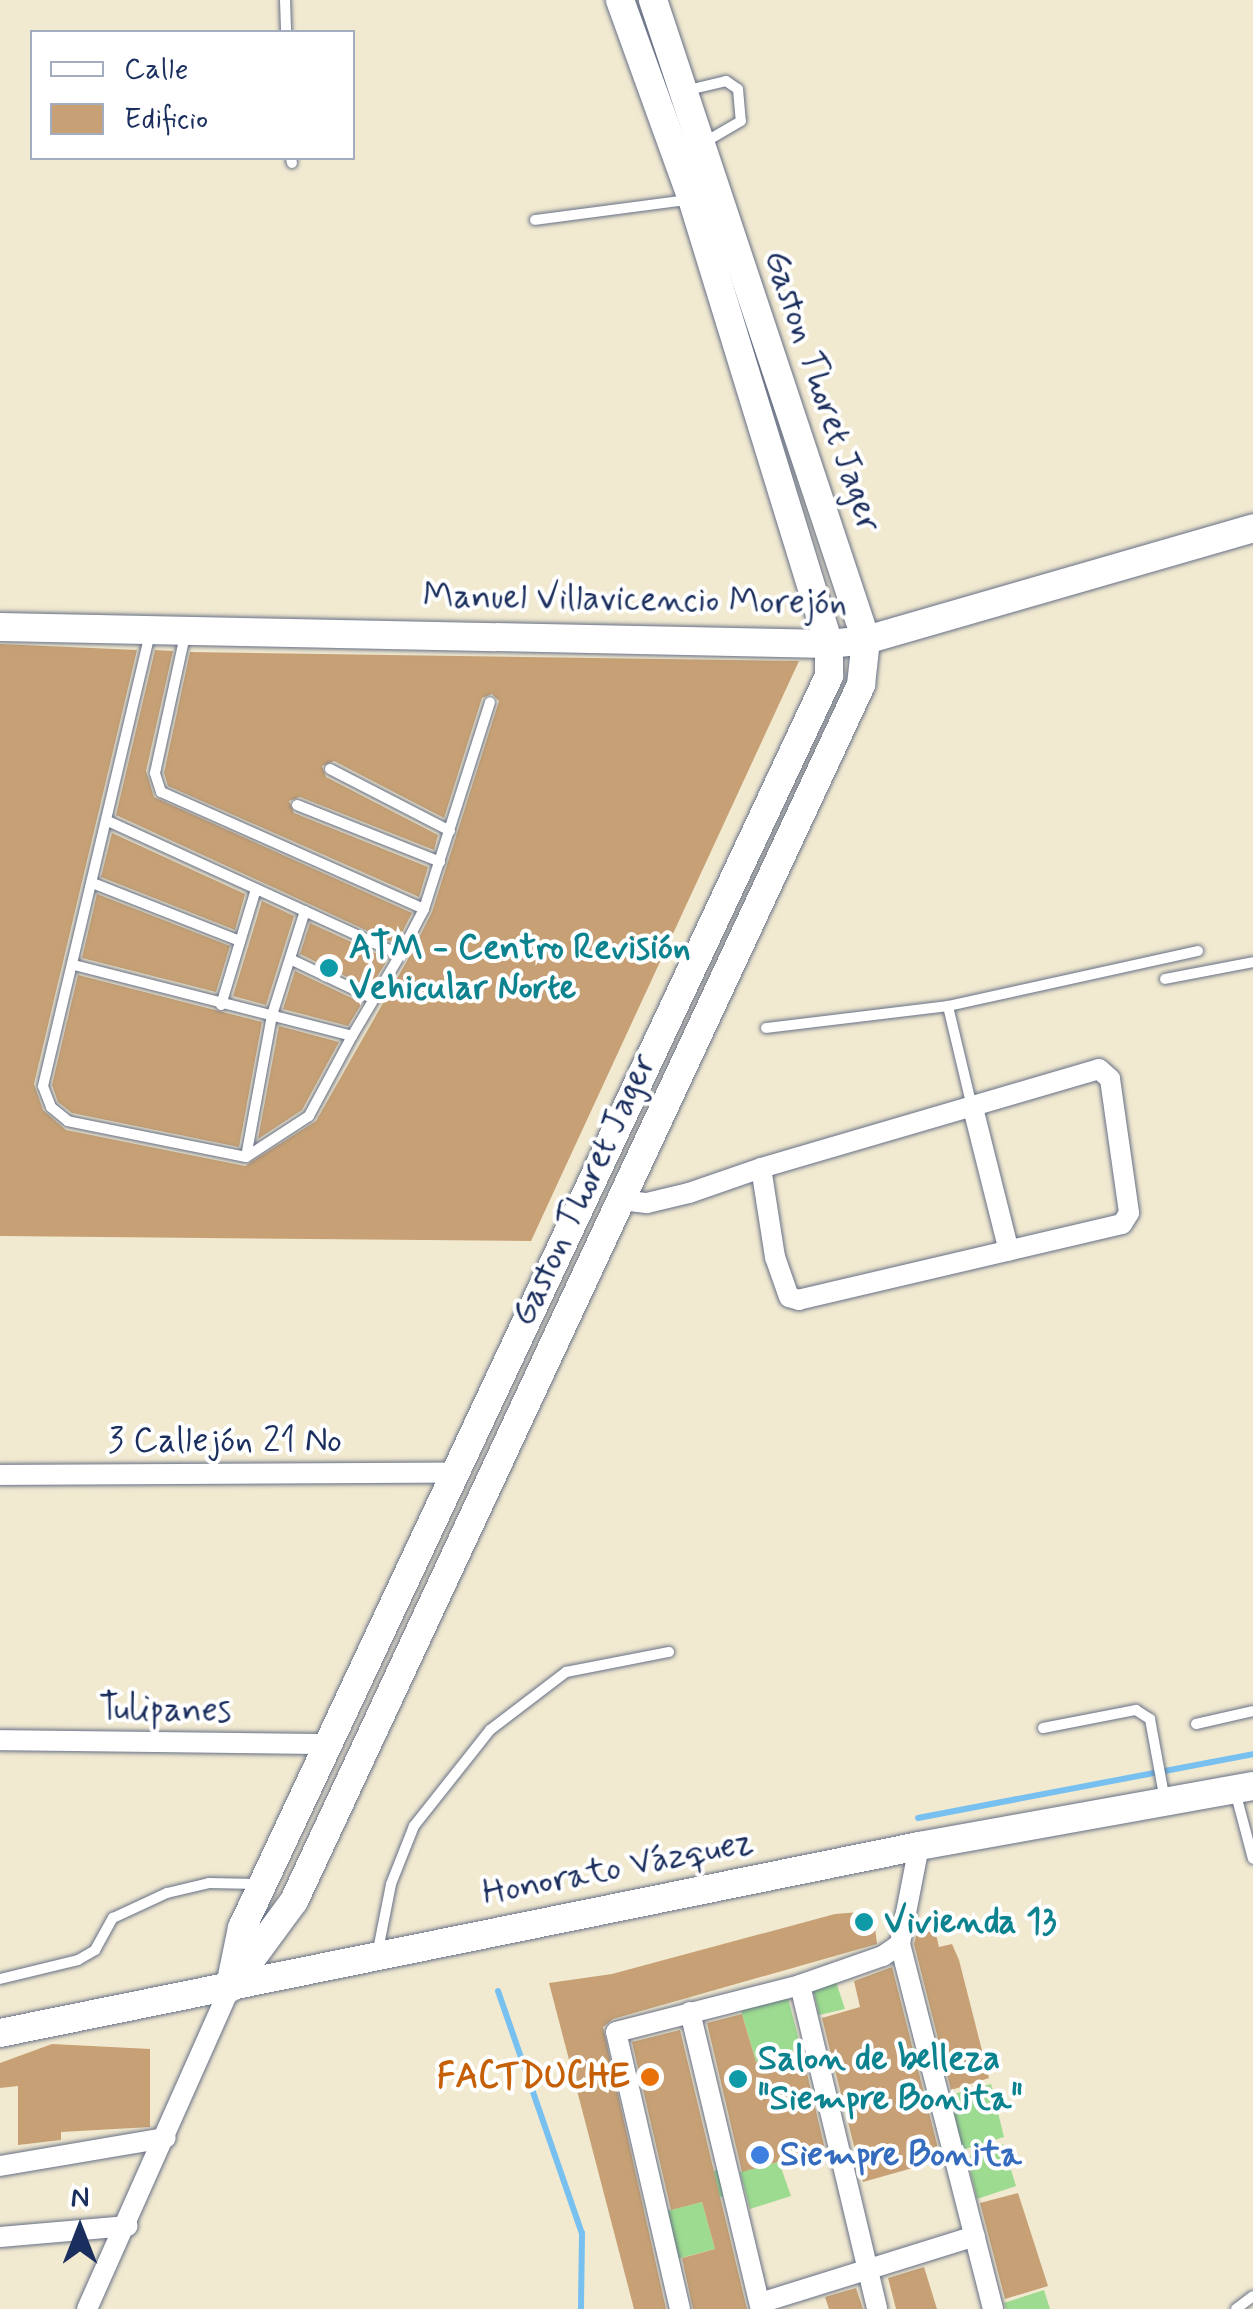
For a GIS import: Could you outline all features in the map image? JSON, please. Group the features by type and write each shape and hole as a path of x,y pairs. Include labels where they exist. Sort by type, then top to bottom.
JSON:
{"street":[{"name":"Gaston Thoret Jager","path":"87,2309 128,2226 230,1988 242,1928 451,1473 824,693 828,644 692,199 620,0"},
{"name":"Gaston Thoret Jager","path":"230,1988 294,1901 854,706 866,640 653,0"},
{"name":"Manuel Villavicencio Morejón","path":"0,627 828,644 866,640 1253,528"},
{"path":"621,1200 648,1203 761,1168 1099,1069 1110,1078 1126,1219 1009,1251 789,1298 761,1168"},
{"path":"972,1108 1009,1251"},
{"name":"3 Callejón 21 No","path":"0,1475 451,1473"},
{"name":"Tulipanes","path":"0,1740 329,1744"},
{"name":"Honorato Vázquez","path":"0,2034 920,1846 1163,1790 1244,1788"},
{"path":"920,1846 900,1944 993,2309"},
{"path":"680,2309 614,2036 690,2012 800,1985 900,1944"},
{"path":"800,1985 864,2268 877,2309"},
{"path":"690,2012 760,2306 864,2268 975,2236"},
{"path":"0,2166 166,2138"},
{"path":"0,2237 128,2226"}],"lane":[{"path":"285,0 286,30"},
{"path":"682,92 726,81 738,89 741,121 700,145"},
{"path":"534,220 692,199"},
{"path":"151,628 110,822 43,1086 51,1107 68,1121 246,1157 309,1116 424,909 490,702"},
{"path":"186,628 155,774 161,792 424,909"},
{"path":"330,770 450,830"},
{"path":"297,805 440,862"},
{"path":"110,822 400,954"},
{"path":"95,884 240,941"},
{"path":"222,1004 256,889"},
{"path":"246,1157 272,1015 304,911"},
{"path":"766,1028 948,1006 1198,951"},
{"path":"290,958 374,999"},
{"path":"1164,980 1253,962"},
{"path":"74,965 352,1036"},
{"path":"948,1006 972,1108"},
{"path":"376,1956 391,1884 414,1826 490,1730 566,1672 669,1652"},
{"path":"1043,1728 1136,1710 1150,1720 1163,1790"},
{"path":"1196,1724 1253,1710"},
{"path":"1244,1788 1253,1859"},
{"path":"0,1979 78,1960 94,1950 113,1918 167,1893 209,1884 263,1884"},
{"path":"1236,2309 1253,2296"}],"green space":[{"path":"836,1982 845,2009 819,2015 813,1988"},
{"path":"788,1998 801,2048 756,2062 741,2010"},
{"path":"991,2084 1004,2137 962,2150 950,2095"},
{"path":"1003,2144 1016,2186 977,2199 967,2157"},
{"path":"779,2162 791,2196 750,2209 740,2172"},
{"path":"726,2168 731,2194 702,2202 696,2175"},
{"path":"702,2202 715,2249 673,2260 662,2212"},
{"path":"1044,2290 1050,2309 1006,2309 1004,2303"}],"building":[{"name":"ATM - Centro Revisión Vehicular Norte","path":"0,644 137,650 34,1084 43,1110 66,1130 245,1166 316,1121 408,959 432,912 499,701 492,694 482,698 444,818 334,761 322,766 326,777 438,835 434,850 300,797 289,801 294,813 428,867 419,897 168,786 164,773 190,652 799,661 531,1241 0,1236"},
{"path":"155,650 173,651 146,771 154,797 412,913 396,944 116,815"},
{"path":"112,833 245,894 235,930 101,877"},
{"path":"97,894 230,946 216,992 82,958"},
{"path":"262,901 294,916 266,1005 233,996"},
{"path":"310,923 388,959 370,988 300,954"},
{"path":"295,971 362,1003 348,1026 283,1009"},
{"path":"78,975 262,1022 239,1147 72,1113 58,1102 52,1085"},
{"path":"279,1026 339,1042 302,1110 258,1139"},
{"path":"873,1911 877,1944 613,2019 603,2027 666,2309 634,2309 549,1983 612,1974 835,1914"},
{"path":"935,1930 939,1947 952,1944 959,1960 989,2078 951,2090 914,1944 916,1936"},
{"path":"892,1967 941,2160 863,2182 822,2018 860,2007 854,1981"},
{"path":"742,2014 756,2062 801,2048 825,2149 742,2172 707,2023"},
{"path":"680,2030 747,2309 693,2309 682,2258 715,2249 702,2202 671,2210 632,2042"},
{"path":"52,2044 150,2049 150,2127 61,2132 61,2140 18,2145 18,2086 0,2088 0,2063"},
{"path":"1018,2193 1048,2286 1005,2299 980,2203"},
{"path":"924,2267 937,2309 896,2309 888,2278"},
{"path":"856,2288 863,2309 829,2309 825,2297"}],"waterway":[{"path":"918,1818 1253,1754"},
{"path":"498,1991 582,2233 581,2309"}],"place":[{"name":"ATM - Centro Revisión Vehicular Norte","path":"329,968"},
{"name":"Vivienda 13","path":"864,1922"},
{"name":"FACTDUCHE","path":"650,2077"},
{"name":"Salon de belleza \"Siempre Bonita\"","path":"738,2079"},
{"name":"Siempre Bonita","path":"760,2155"}]}
